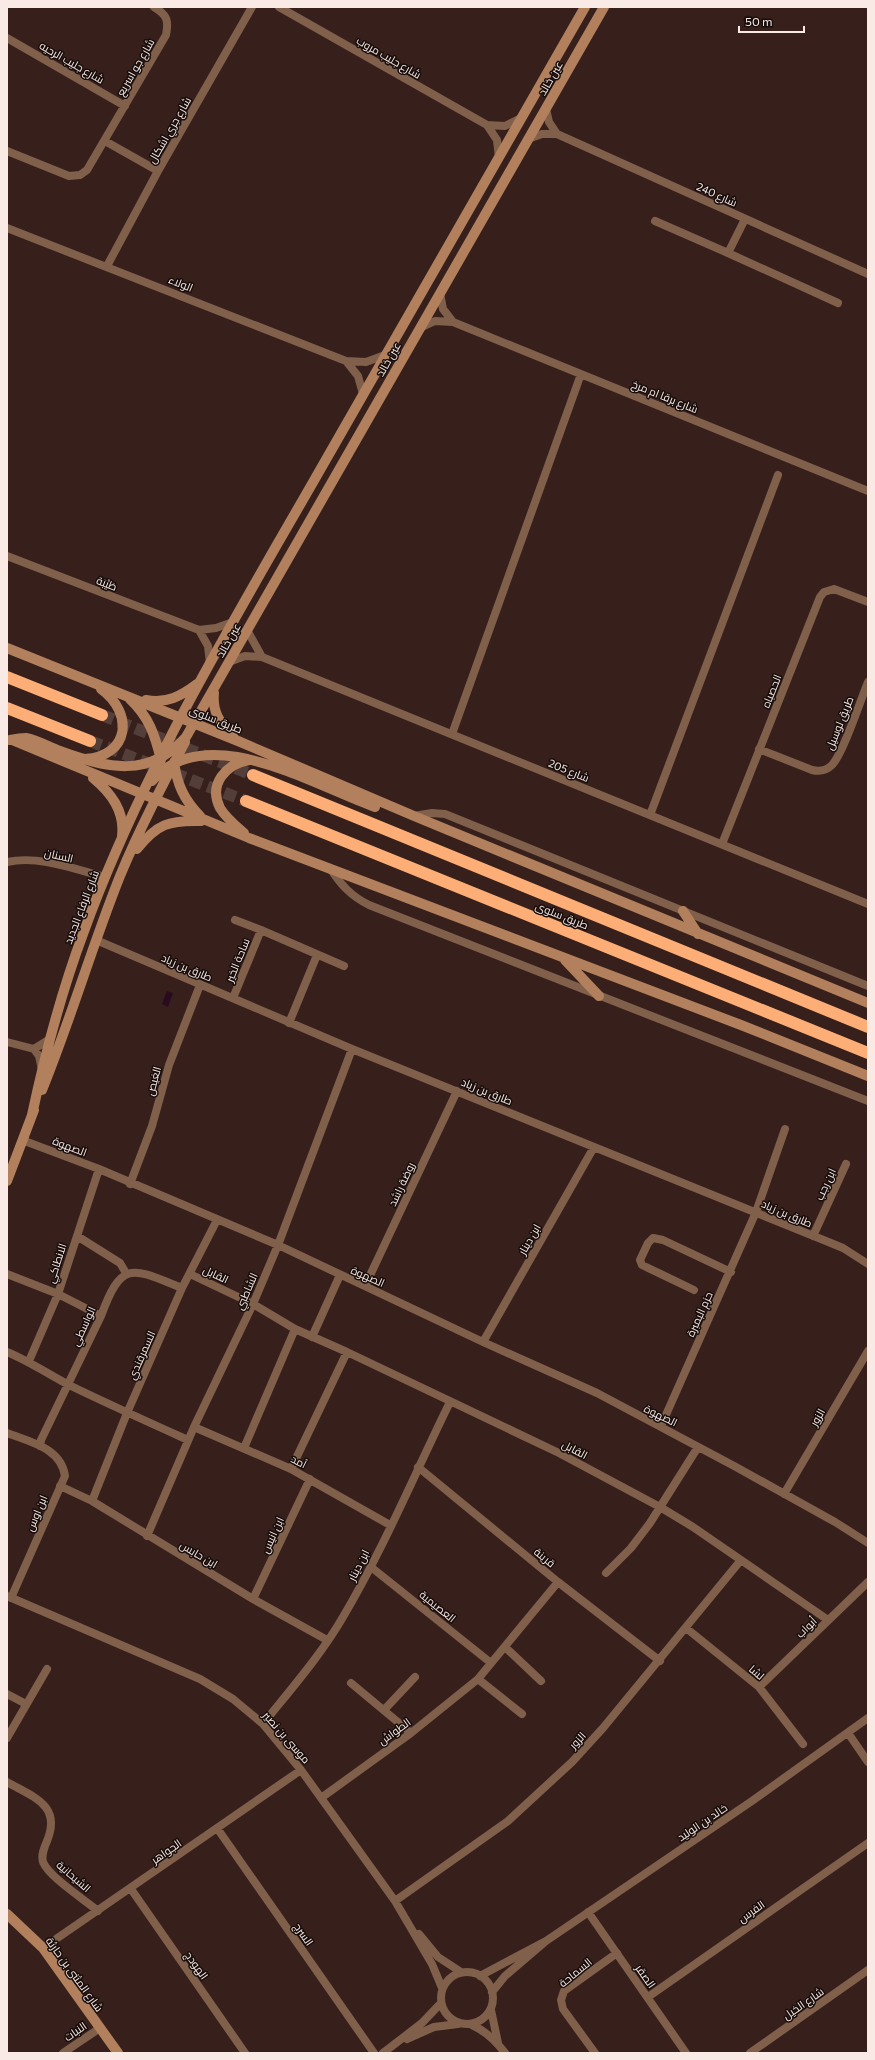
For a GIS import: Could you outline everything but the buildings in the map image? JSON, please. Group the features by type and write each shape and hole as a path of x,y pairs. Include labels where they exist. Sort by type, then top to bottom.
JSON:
{"highway":[{"path":"7,677 102,715"},
{"path":"7,708 90,741"},
{"name":"طريق سلوى","path":"252,775 868,1028"},
{"name":"طريق سلوى","path":"246,801 868,1053"}],"main road":[{"name":"عين خالد","path":"180,718 385,355 585,7"},
{"name":"عين خالد","path":"195,724 247,630 604,7"},
{"name":"طريق سلوى","path":"7,648 238,741 414,816 868,1003"},
{"path":"127,696 163,702 184,693 200,681"},
{"path":"81,759 104,755 115,748 121,738 124,725 121,712 114,700 93,682"},
{"path":"215,689 213,704 215,714 220,723 238,741"},
{"path":"127,696 142,712 155,734 164,770 155,800"},
{"path":"180,718 176,730 173,750 174,764 179,786 190,806 207,821"},
{"name":"شارع الرفاع الجديد","path":"32,1115 50,1039 82,936 105,878 142,795 180,718"},
{"path":"9,739 25,738 99,765 116,767 138,765 161,757 173,750 195,724"},
{"name":"شارع الرفاع الجديد","path":"7,1181 60,1047 96,940 126,863 155,800 195,724"},
{"path":"9,739 249,838 329,867 868,1076"},
{"path":"142,795 164,770 174,764 204,755 220,754 251,760 276,768 374,807 414,816"},
{"path":"249,838 225,815 216,796 216,788 220,776 226,770 234,764 251,760"},
{"path":"84,771 109,792 117,804 122,821 120,844"},
{"path":"126,863 147,837 157,828 166,824 182,821 207,821"},
{"path":"683,911 698,934"},
{"path":"562,957 599,996"},
{"name":"شارع المثنى بن حارثة","path":"7,1914 43,1948 118,2053"}],"street":[{"name":"شارع جو اسريع","path":"7,151 69,176 80,175 87,170 166,35 168,24 163,12 154,7"},
{"name":"شارع جري اشكال","path":"107,266 158,171 252,7"},
{"name":"شارع جليب مروب","path":"279,7 487,125 505,126 522,118"},
{"name":"شارع جليب الرحيه","path":"7,38 125,106"},
{"path":"546,109 549,122 557,134"},
{"path":"487,125 496,140 499,158"},
{"name":"شارع 240","path":"528,139 542,134 557,134 868,274"},
{"path":"105,141 158,171"},
{"path":"728,252 745,219"},
{"path":"655,220 838,303"},
{"name":"الولاء","path":"7,228 346,361 366,362 385,355"},
{"path":"440,292 443,309 453,322"},
{"name":"شارع برقا ام مرخ","path":"420,329 435,321 453,322 868,491"},
{"path":"346,361 358,376 363,394"},
{"path":"452,734 581,374"},
{"path":"650,814 778,475"},
{"name":"طَيْبَة","path":"7,556 198,630 216,628 233,622"},
{"name":"الحصباه","path":"722,844 820,597 824,592 834,588 868,602"},
{"path":"198,630 208,646 210,664"},
{"path":"247,630 262,656"},
{"name":"شارع 205","path":"229,662 245,656 262,656 868,904"},
{"name":"طريق لوسيل","path":"759,749 812,770 819,772 826,770 836,760 868,682"},
{"path":"414,816 437,812 445,814 868,986"},
{"name":"السنان","path":"7,862 19,859 42,862 105,878"},
{"path":"329,867 346,890 356,899 369,906 868,1101"},
{"name":"ساحة الخير","path":"235,920 344,966"},
{"name":"ساحة الخير","path":"233,998 261,930"},
{"name":"طارق بن زياد","path":"96,940 288,1023 843,1248 868,1264"},
{"path":"288,1023 317,955"},
{"name":"الغيص","path":"130,1184 152,1126 169,1064 200,985"},
{"path":"34,1049 50,1039"},
{"path":"7,1042 34,1049 39,1056 42,1070"},
{"name":"الشاطبي","path":"147,1536 188,1440 253,1304 278,1245 352,1049"},
{"name":"روضة راشد","path":"365,1286 457,1091"},
{"name":"حزم البمبرة","path":"661,1426 731,1272 756,1212 785,1129"},
{"name":"الصهوة","path":"22,1140 99,1169 130,1184 278,1245 483,1342 597,1393 698,1446 868,1543"},
{"name":"ابن دينار","path":"483,1342 594,1147"},
{"name":"ابن رجب","path":"813,1236 846,1164"},
{"name":"الانطاكي","path":"29,1361 58,1294 99,1169"},
{"name":"السمرقندي","path":"92,1501 182,1288 217,1220"},
{"path":"77,1236 120,1263 126,1273 145,1273 182,1288"},
{"path":"694,1290 642,1265 640,1260 648,1243 653,1238 663,1240 731,1272"},
{"name":"الواسطي","path":"40,1446 41,1440 101,1316 113,1287 126,1273"},
{"path":"7,1274 58,1294 101,1316"},
{"name":"القابل","path":"190,1274 253,1304 295,1329 347,1352 559,1453 660,1507 693,1527 828,1620"},
{"path":"312,1336 340,1275"},
{"path":"244,1448 295,1329"},
{"name":"الزور","path":"784,1494 868,1351"},
{"path":"7,1352 29,1361 68,1384 188,1440"},
{"path":"291,1469 347,1352"},
{"name":"ابن دينار","path":"263,1724 327,1640 371,1567 418,1466 450,1402"},
{"name":"آمد","path":"194,1427 291,1469 390,1525"},
{"name":"ابن اوس","path":"7,1432 40,1446 56,1455 63,1465 65,1476 9,1597"},
{"path":"606,1573 630,1548 650,1523 698,1446"},
{"name":"قرينة","path":"418,1466 558,1582 660,1661"},
{"name":"ابن انيس","path":"253,1600 310,1479"},
{"name":"ابن حابس","path":"60,1486 92,1501 253,1600 327,1640"},
{"name":"الزور","path":"395,1902 508,1821 554,1780 603,1728 660,1661 741,1560"},
{"name":"العصيمية","path":"371,1567 491,1663"},
{"name":"الطواش","path":"321,1798 411,1733 478,1679 558,1582"},
{"name":"أبواب","path":"759,1687 868,1582"},
{"name":"موسى بن نصير","path":"9,1597 200,1679 233,1699 263,1724 300,1770 407,1919 438,1957 461,1972"},
{"name":"لشا","path":"686,1628 759,1687 804,1744"},
{"path":"505,1647 541,1681"},
{"path":"7,1738 47,1669"},
{"path":"384,1710 415,1677"},
{"path":"478,1679 522,1714"},
{"path":"351,1683 411,1733"},
{"path":"7,1694 26,1704"},
{"name":"خالد بن الوليد","path":"492,1992 505,1976 546,1941 752,1801 868,1718"},
{"path":"848,1733 868,1762"},
{"name":"الجواهر","path":"43,1948 131,1889 300,1770"},
{"name":"الشيحانية","path":"7,1782 46,1805 52,1822 43,1851 43,1861 50,1873 98,1911"},
{"name":"السرج","path":"217,1828 374,2053"},
{"name":"الفرس","path":"648,1997 868,1843"},
{"name":"الهودج","path":"131,1889 246,2053"},
{"name":"الصقر","path":"588,1912 686,2053"},
{"name":"موسى بن نصير","path":"407,1919 436,1971 442,1988"},
{"name":"خالد بن الوليد","path":"480,1976 546,1941"},
{"name":"السماحة","path":"595,2053 563,2009 561,2000 564,1991 617,1953"},
{"name":"شارع الخيل","path":"750,2053 868,1970"},
{"path":"390,2048 430,2028 446,2024 458,2024 472,2024 479,2022 490,2010 493,2004 492,1992 490,1986 480,1976 474,1973 461,1972 454,1975 442,1988 441,2003 447,2016 458,2024"},
{"path":"383,2053 422,2023 441,2003"},
{"path":"490,2010 498,2043"},
{"path":"472,2024 481,2029 498,2043 505,2053"},
{"name":"النبات","path":"63,2053 100,2028"}],"shaded area":[{"path":"167,991 173,993 168,1007 162,1004"}],"tunnel":[{"path":"102,715 253,775"},
{"path":"90,741 246,801"}]}
